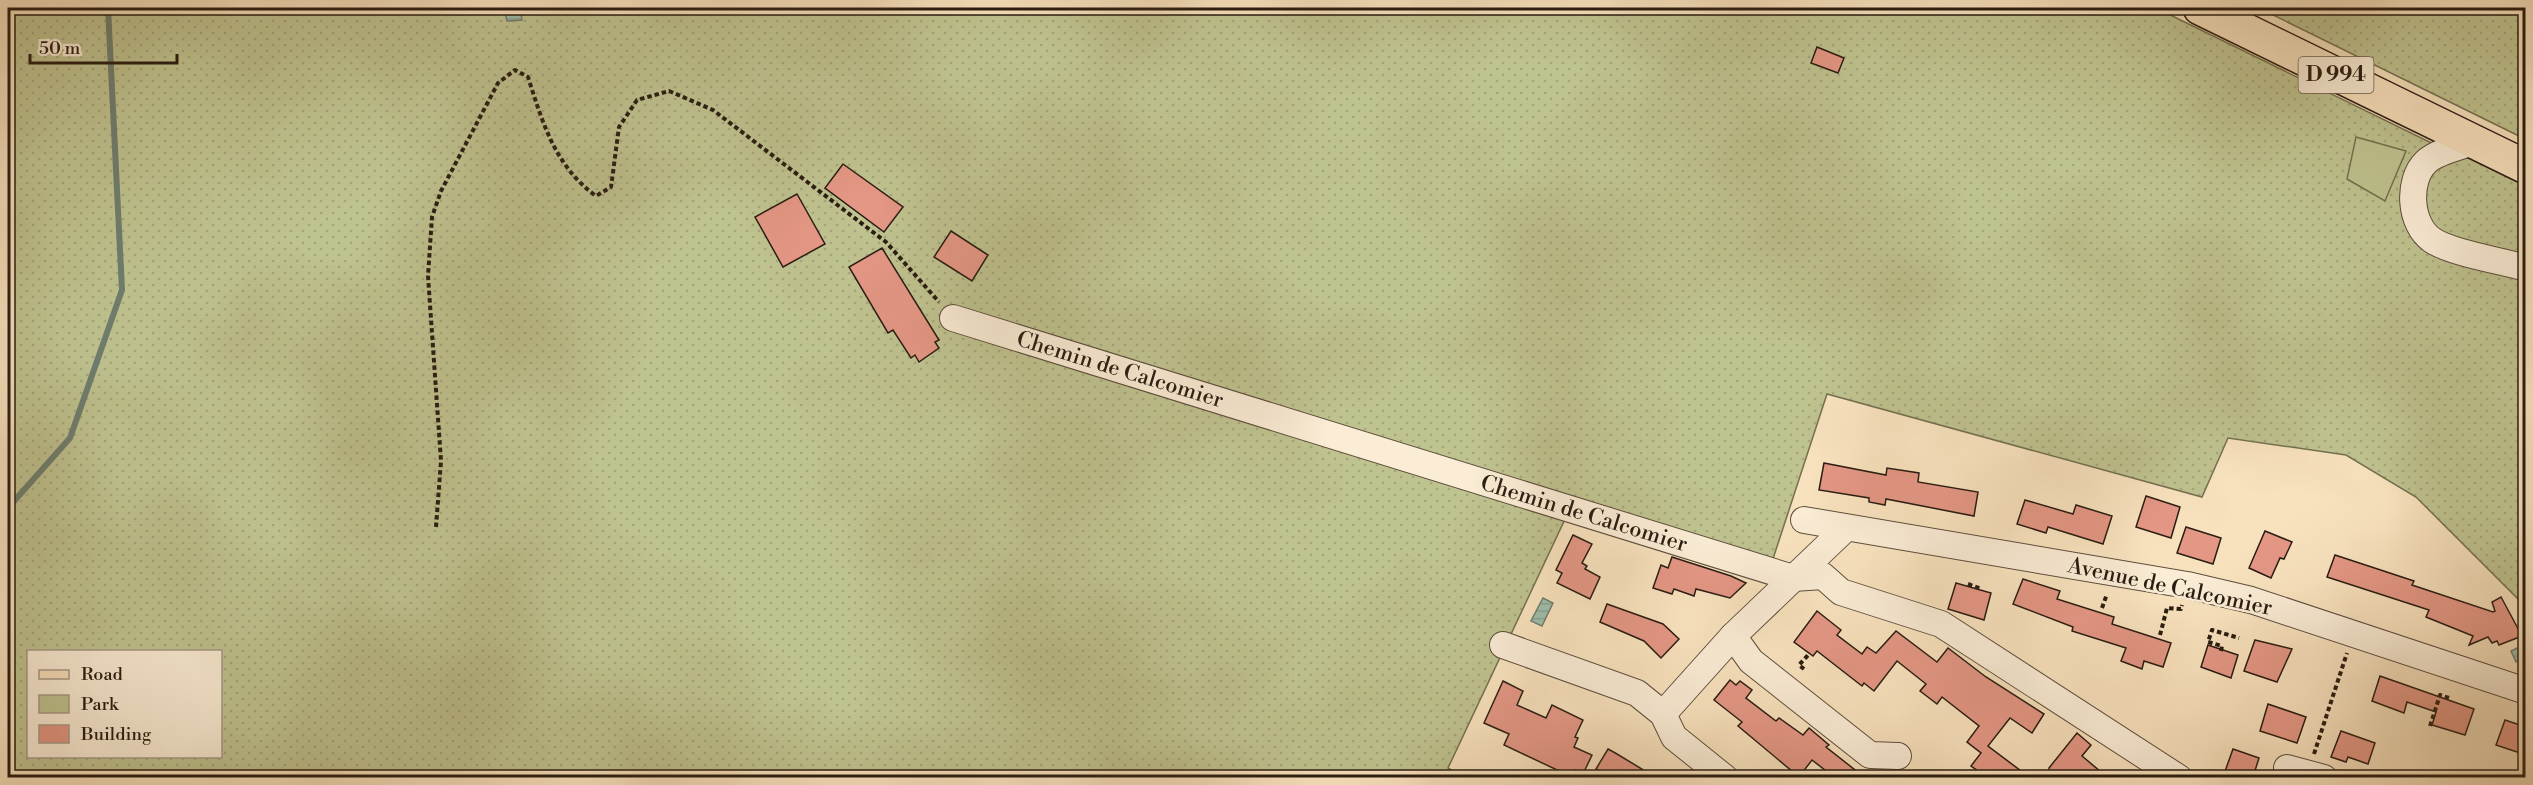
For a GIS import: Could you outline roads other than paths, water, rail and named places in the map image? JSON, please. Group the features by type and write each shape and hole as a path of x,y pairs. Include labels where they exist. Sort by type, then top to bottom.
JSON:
{"main road":[{"name":"D 994","path":"2200,8 2526,167"}],"street":[{"path":"2473,142 2427,160 2415,175 2413,205 2420,226 2431,240 2526,268"},
{"name":"Chemin de Calcomier","path":"953,318 1793,579 1823,576 1840,592 1941,624 2179,777"},
{"name":"Avenue de Calcomier","path":"1804,520 1927,539 2187,585 2251,600 2524,702"},
{"path":"1663,714 1733,636 1846,528"},
{"path":"1733,636 1751,661 1870,755 1898,756"},
{"path":"1503,645 1637,693 1663,714 1674,736 1725,777"},
{"path":"2287,768 2318,768"}],"waterway":[{"path":"8,508 70,438 122,290 108,8"}]}
